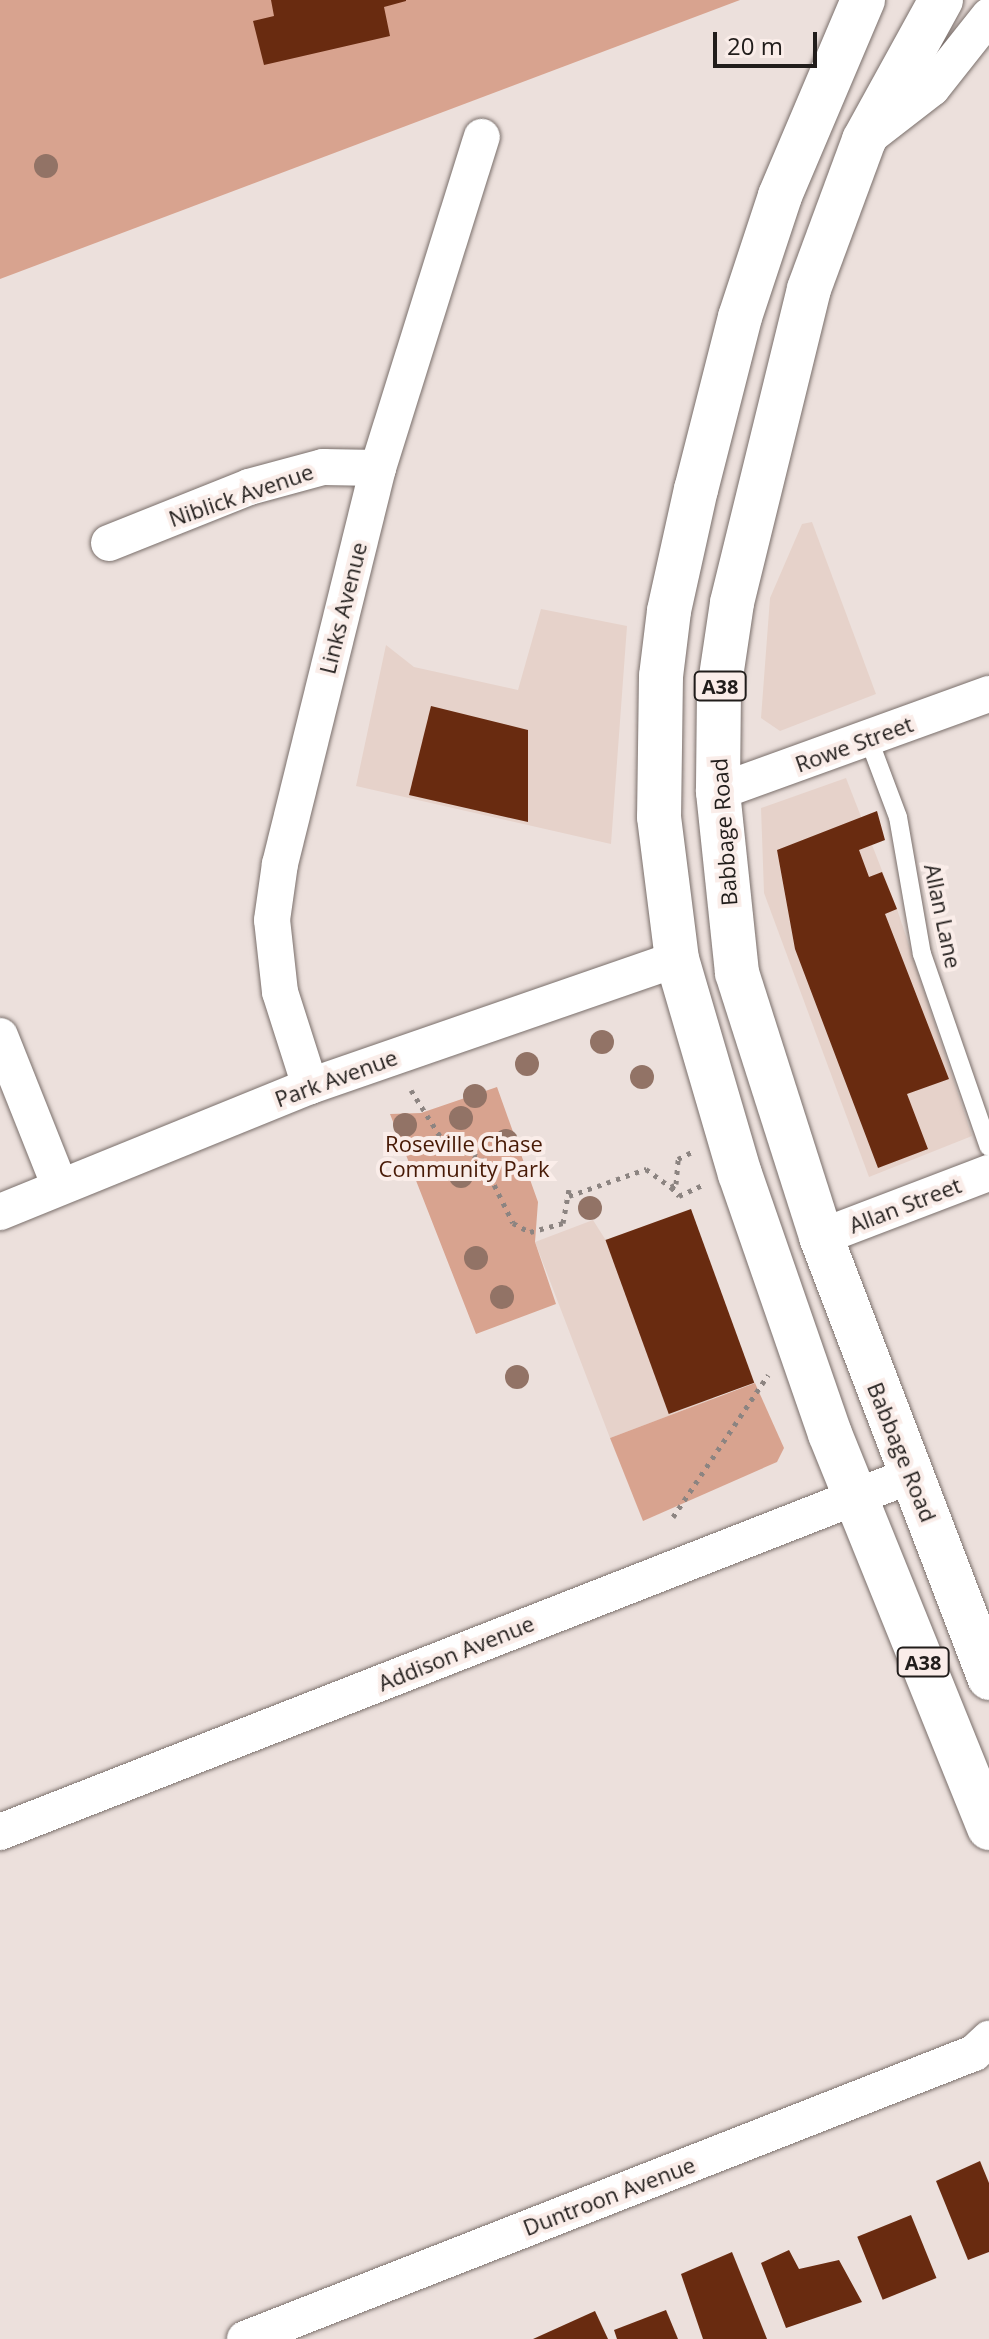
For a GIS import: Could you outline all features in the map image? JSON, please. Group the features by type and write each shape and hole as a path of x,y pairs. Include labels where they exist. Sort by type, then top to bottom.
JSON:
{"highway":[{"name":"A38","path":"863,0 780,196 740,317 669,611 658,734 659,817 677,959 740,1174 856,1496 989,1828"},
{"name":"A38","path":"864,140 941,0"},
{"name":"Babbage Road","path":"864,140 809,289 743,543 719,690 718,792 737,973 821,1237 989,1678"}],"street":[{"path":"864,140 932,88 989,16"},
{"name":"Links Avenue","path":"310,1086 280,992 272,920 280,864 378,468 482,137"},
{"name":"Niblick Avenue","path":"109,543 264,483 323,467 378,468"},
{"name":"Rowe Street","path":"718,792 869,740 989,694"},
{"name":"Park Avenue","path":"0,1212 310,1086 677,959"},
{"path":"0,1036 60,1187"},
{"name":"Allan Street","path":"821,1237 989,1173"},
{"name":"Addison Avenue","path":"0,1832 912,1475"},
{"name":"Duntroon Avenue","path":"245,2339 984,2049"}],"lane":[{"name":"Allan Lane","path":"869,740 898,817 922,954 989,1147"}],"path":[{"path":"411,1090 445,1144 481,1158 513,1223 530,1232 563,1223 569,1193 646,1169 679,1196 698,1188"},
{"path":"671,1187 676,1184 678,1159 692,1152"},
{"path":"673,1517 768,1375"}],"shaded area":[{"path":"812,522 876,694 780,731 761,718 770,598 802,524"},
{"path":"541,609 627,626 611,844 356,786 386,645 414,667 518,690"},
{"path":"846,778 897,909 972,1136 869,1177 764,893 761,808"},
{"path":"593,1220 605,1239 659,1254 713,1399 610,1438 535,1242"}],"green space":[{"path":"0,0 740,0 0,279"},
{"name":"Roseville Chase Community Park","path":"497,1087 538,1202 535,1242 556,1304 476,1334 390,1114 421,1113"},
{"path":"755,1383 784,1448 777,1462 643,1521 610,1438"}],"building":[{"path":"271,0 406,1 384,7 390,36 264,65 253,21 274,16"},
{"path":"431,706 528,730 528,822 409,795"},
{"path":"877,811 885,840 859,850 869,877 882,872 897,909 885,914 949,1079 907,1094 928,1149 878,1168 795,949 777,850"},
{"path":"691,1209 754,1383 669,1414 605,1240"},
{"path":"980,2161 989,2183 989,2252 968,2260 936,2181"},
{"path":"911,2215 936,2278 883,2300 857,2237"},
{"path":"789,2250 799,2269 839,2260 862,2302 786,2328 761,2263"},
{"path":"732,2252 767,2339 703,2339 681,2274"},
{"path":"666,2310 678,2339 617,2339 614,2330"},
{"path":"595,2311 608,2339 533,2339"}]}
